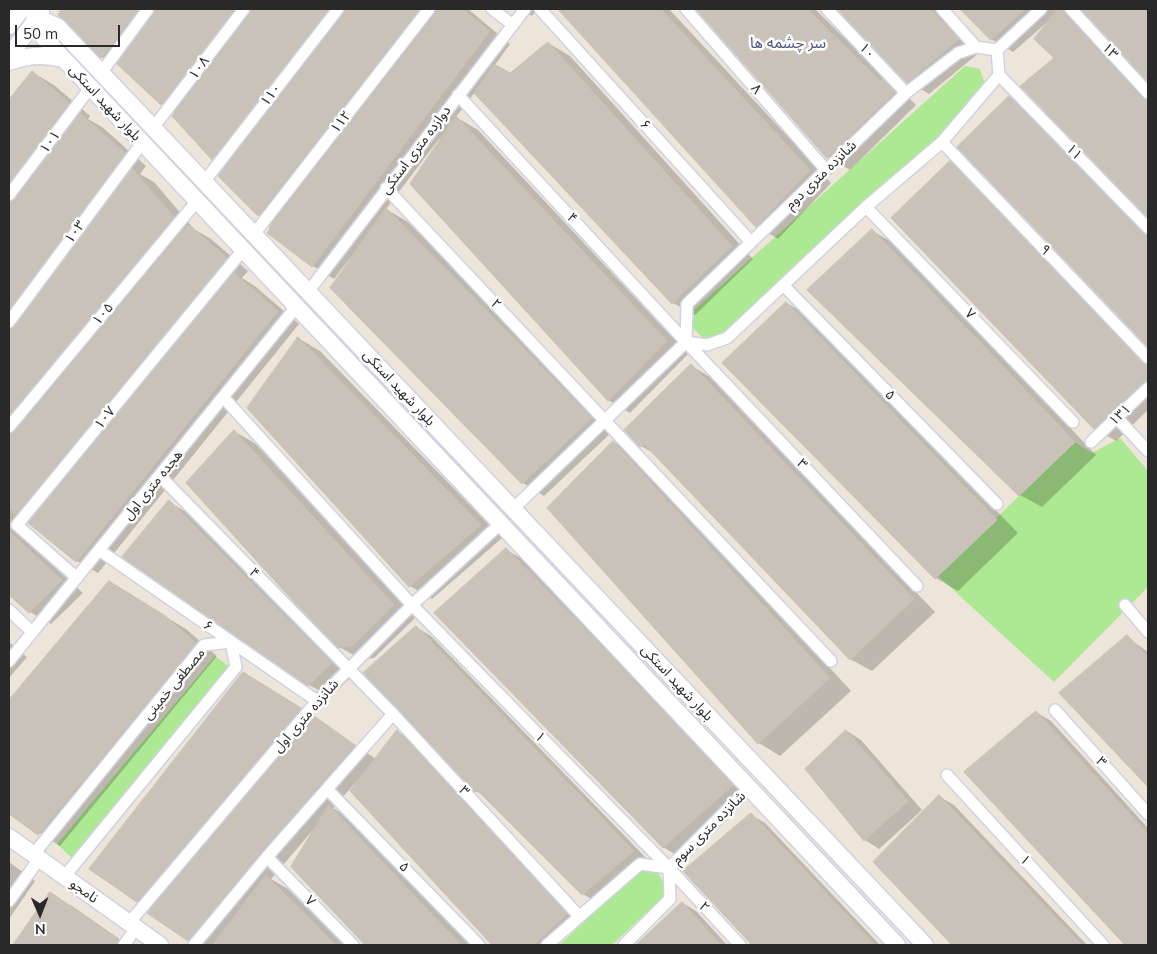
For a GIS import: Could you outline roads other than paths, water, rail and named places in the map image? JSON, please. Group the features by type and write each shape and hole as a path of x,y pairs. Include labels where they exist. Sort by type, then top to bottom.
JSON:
{"main road":[{"path":"9,26 22,9"},
{"path":"9,57 37,12"},
{"name":"بلوار شهید استکی","path":"37,12 58,27 925,945"},
{"name":"بلوار شهید استکی","path":"37,12 44,38 63,59 897,945"},
{"path":"9,62 24,56 63,59"},
{"path":"577,605 591,592"},
{"name":"نامجو","path":"9,837 160,945"}],"street":[{"path":"101,73 148,9"},
{"name":"۱۰۸","path":"153,128 244,9"},
{"name":"۱۱۰","path":"204,182 338,9"},
{"name":"۱۱۲","path":"254,234 429,9"},
{"path":"492,9 513,25"},
{"name":"دوازده متری استکی","path":"308,292 525,9"},
{"name":"۶","path":"540,9 751,242"},
{"name":"۸","path":"686,9 826,170"},
{"name":"۱۰","path":"827,9 906,93"},
{"path":"942,9 976,47 997,50"},
{"path":"997,50 1041,9"},
{"name":"۱۳","path":"1071,9 1148,93"},
{"name":"شانزده متری دوم","path":"686,342 687,304 906,93 958,53 976,47"},
{"path":"513,509 686,342 706,345 727,338 866,207 942,142 999,75 997,50"},
{"name":"۱۱","path":"999,75 1148,228"},
{"name":"۱۰۱","path":"9,196 90,88"},
{"name":"۴","path":"458,95 686,342"},
{"name":"۹","path":"942,142 1148,358"},
{"name":"۱۰۳","path":"9,322 142,143"},
{"name":"۲","path":"386,188 606,419"},
{"name":"۱۰۵","path":"9,426 197,201"},
{"name":"۷","path":"866,207 1073,422"},
{"name":"۱۰۷","path":"77,578 17,525 243,250"},
{"name":"۵","path":"784,286 997,504"},
{"name":"هجده متری اول","path":"9,662 296,307"},
{"name":"۳","path":"686,342 917,586"},
{"name":"۱۳۱","path":"1091,442 1148,388"},
{"path":"223,396 412,605"},
{"path":"1117,418 1148,451"},
{"path":"606,419 831,661"},
{"name":"۴","path":"160,476 348,669"},
{"name":"شانزده متری اول","path":"132,926 317,701 412,605 500,524"},
{"name":"۶","path":"99,550 317,701"},
{"name":"۱","path":"412,605 669,868"},
{"path":"1125,605 1148,632"},
{"path":"9,610 32,632"},
{"path":"64,877 236,667 231,642"},
{"name":"مصطفی خمینی","path":"9,901 36,857 204,645 231,642"},
{"name":"۳","path":"348,669 393,714 579,916"},
{"name":"۳","path":"1054,710 1148,814"},
{"path":"194,945 267,857 393,714"},
{"name":"۱","path":"947,775 1103,945"},
{"name":"شانزده متری سوم","path":"624,945 670,899 669,868 749,788"},
{"name":"۵","path":"328,790 479,945"},
{"name":"۷","path":"267,857 353,945"},
{"name":"شانزده متری سوم","path":"547,945 640,864 669,868"},
{"name":"۲","path":"669,868 740,945"},
{"path":"124,945 132,926"}],"district":[{"name":"سر چشمه ها","path":"788,43"}]}
